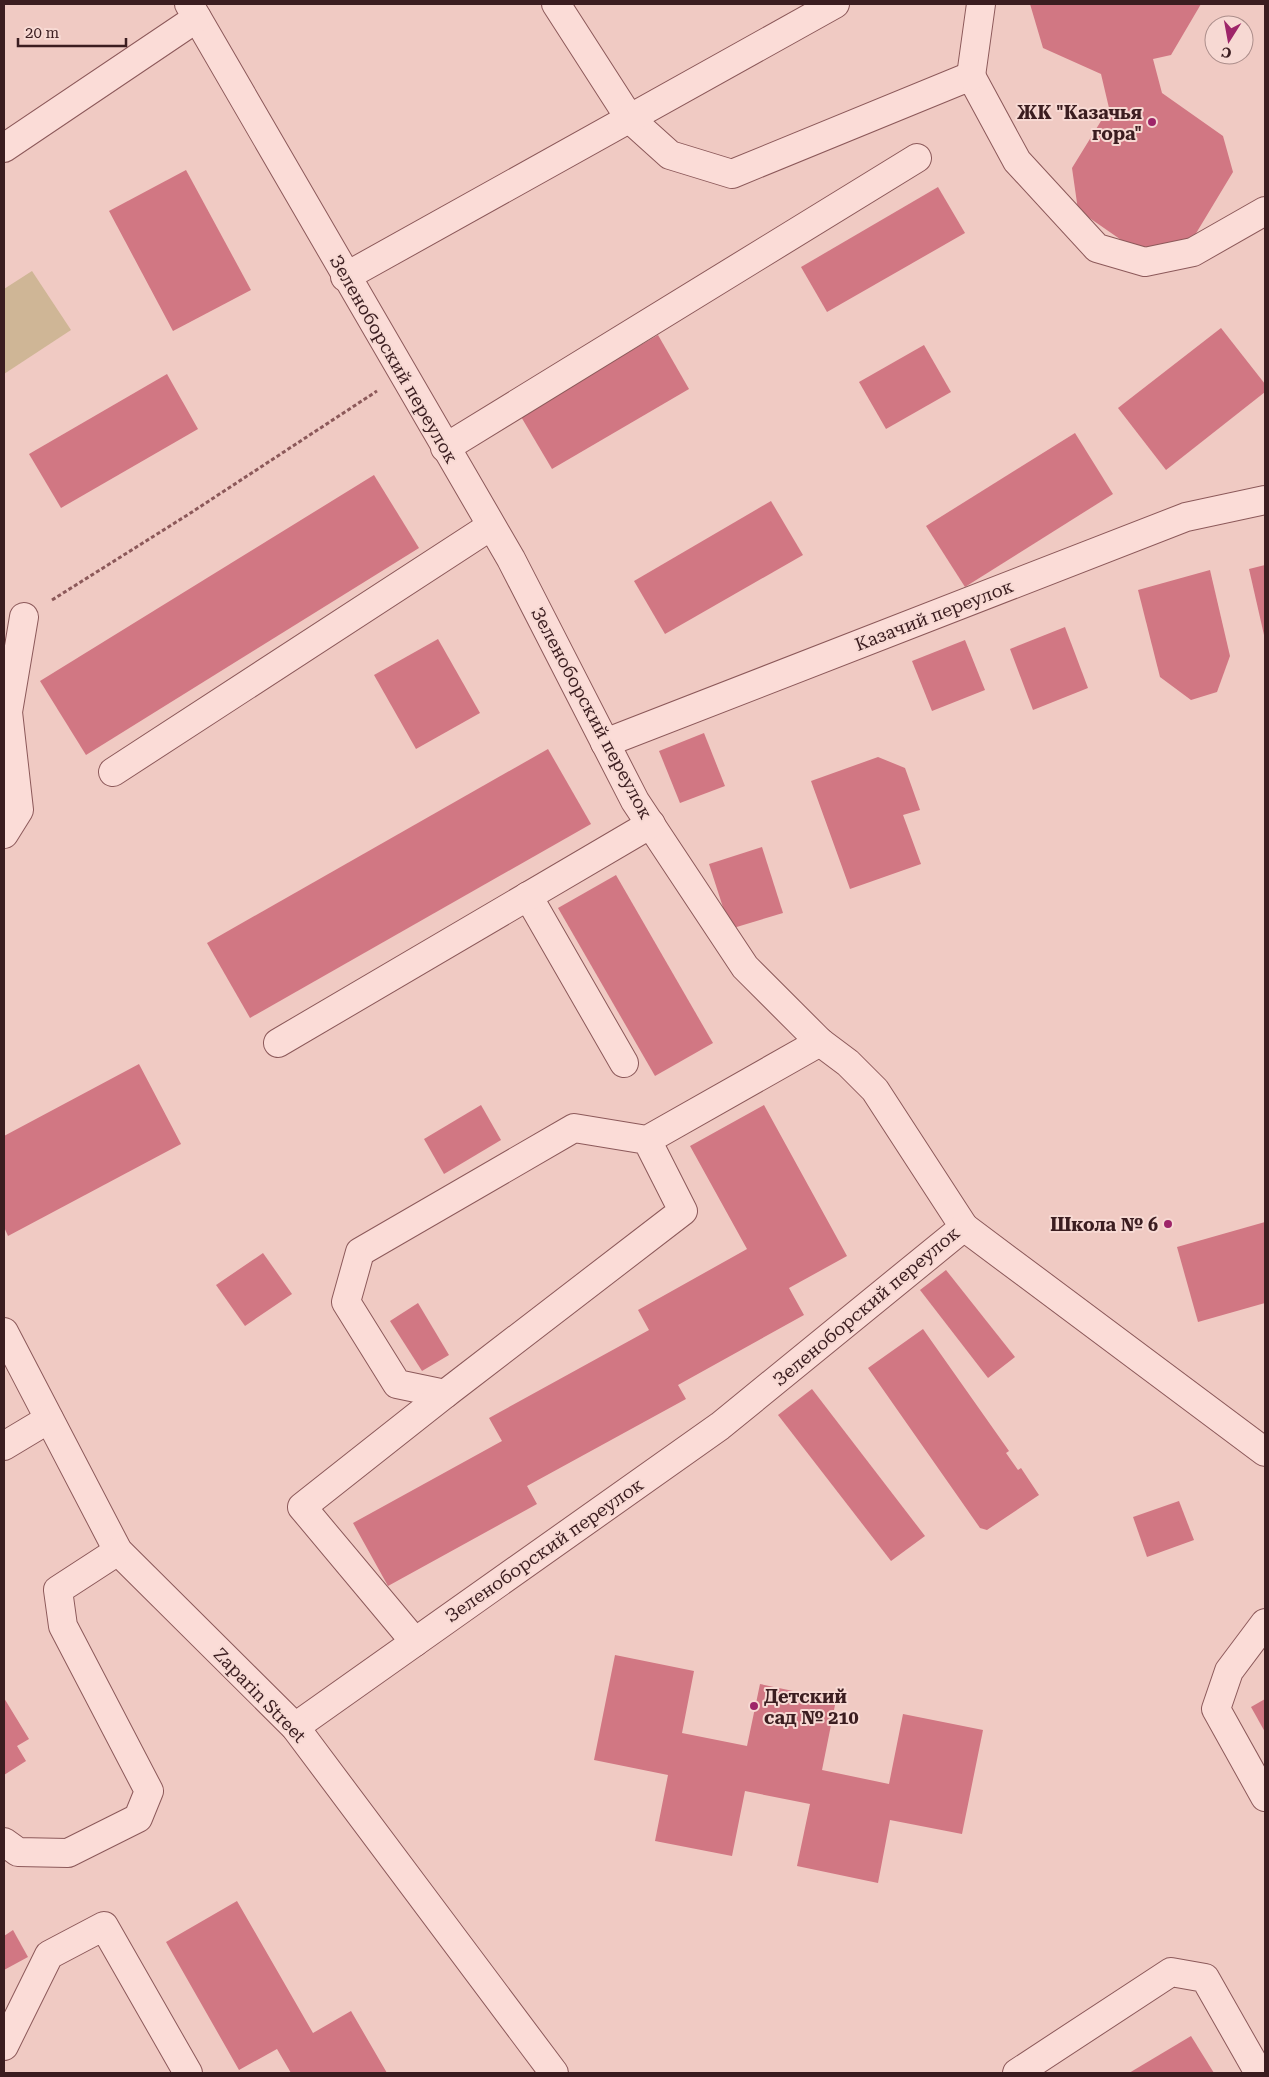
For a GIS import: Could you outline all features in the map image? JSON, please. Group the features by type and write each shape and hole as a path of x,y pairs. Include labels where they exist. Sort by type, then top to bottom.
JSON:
{"street":[{"path":"556,4 630,119 670,155 732,174 971,76"},
{"path":"345,276 835,4"},
{"path":"981,4 971,76 1017,161 1096,248 1146,262 1193,252 1265,211"},
{"path":"6,143 193,11"},
{"name":"Зеленоборский переулок","path":"193,11 345,276 511,559 635,801 745,967 820,1042 848,1063 875,1090 964,1226 720,1426 295,1727"},
{"path":"445,448 917,158"},
{"name":"Казачий переулок","path":"605,742 1186,517 1265,500"},
{"path":"113,772 491,526"},
{"path":"4,834 19,810 8,712 24,617"},
{"path":"278,1043 651,824"},
{"path":"528,896 624,1063"},
{"path":"445,1394 397,1384 346,1302 360,1252 574,1128 647,1140 820,1042"},
{"path":"415,1642 302,1507 445,1394 683,1211 647,1140"},
{"path":"964,1226 1265,1452"},
{"name":"Zaparin Street","path":"4,1332 118,1551 295,1727 554,2073"},
{"path":"4,1446 49,1418"},
{"path":"4,1842 18,1852 68,1854 138,1818 149,1791 63,1626 58,1590 118,1551"},
{"path":"1265,1623 1229,1671 1216,1708 1265,1797"},
{"path":"4,2046 49,1955 104,1926 188,2073"},
{"path":"1017,2073 1171,1972 1205,1978 1259,2073"}],"path":[{"path":"24,617 189,514 402,374"}],"shaded area":[{"path":"32,271 71,330 4,374 4,289"}],"building":[{"name":"ЖК \"Казачья гора\"","path":"1030,4 1201,4 1171,55 1153,59 1162,93 1223,136 1233,172 1192,240 1140,253 1078,210 1072,168 1109,108 1101,74 1043,48"},
{"path":"186,170 251,290 173,331 109,211"},
{"path":"938,187 965,233 827,312 801,267"},
{"path":"1221,328 1265,384 1265,392 1166,470 1118,408"},
{"path":"658,335 689,389 552,469 520,415"},
{"path":"924,345 951,392 886,429 859,382"},
{"path":"167,374 198,429 61,508 29,454"},
{"path":"1075,433 1113,494 965,587 926,526"},
{"path":"374,475 419,548 86,755 40,681"},
{"path":"771,501 803,555 665,634 634,581"},
{"path":"1265,565 1265,635 1264,635 1249,569"},
{"path":"1210,570 1230,656 1217,692 1191,700 1160,677 1138,590"},
{"path":"1065,627 1088,688 1033,710 1010,649"},
{"path":"438,639 480,713 416,749 374,675"},
{"path":"965,640 985,690 932,711 912,661"},
{"path":"704,733 725,786 680,803 659,751"},
{"path":"548,749 591,824 250,1018 207,943"},
{"path":"878,757 905,768 920,810 903,815 921,864 850,889 811,781"},
{"path":"762,847 783,913 730,929 709,864"},
{"path":"616,875 713,1043 655,1076 558,908"},
{"path":"139,1064 181,1144 8,1236 4,1227 4,1136"},
{"path":"481,1105 501,1140 444,1174 424,1139"},
{"path":"764,1105 847,1256 789,1288 804,1315 678,1385 686,1399 527,1486 537,1504 388,1586 353,1523 502,1441 489,1418 649,1330 638,1310 747,1249 690,1146"},
{"path":"1265,1222 1265,1303 1198,1322 1177,1247"},
{"path":"263,1253 292,1294 245,1326 216,1285"},
{"path":"946,1270 1015,1357 988,1378 920,1290"},
{"path":"418,1303 449,1355 422,1371 390,1321"},
{"path":"923,1329 1009,1451 1006,1453 1018,1470 1021,1468 1039,1495 987,1530 980,1528 868,1368"},
{"path":"812,1389 925,1536 891,1561 778,1415"},
{"path":"1179,1501 1194,1540 1147,1557 1133,1517"},
{"path":"615,1655 694,1671 682,1733 747,1746 760,1684 836,1700 822,1770 889,1784 903,1714 983,1730 962,1834 890,1820 878,1883 797,1866 810,1804 745,1791 732,1856 655,1841 668,1775 594,1760"},
{"path":"4,1698 29,1739 17,1746 26,1761 4,1775"},
{"path":"1265,1699 1265,1732 1251,1707"},
{"path":"237,1901 313,2033 351,2011 387,2073 291,2073 277,2049 239,2070 166,1942"},
{"path":"13,1930 28,1957 4,1970 4,1936"},
{"path":"1191,2036 1214,2073 1129,2073"}],"place":[{"name":"ЖК \"Казачья гора\"","path":"1152,122"},
{"name":"Школа № 6","path":"1168,1224"},
{"name":"Детский сад № 210","path":"754,1706"}]}
